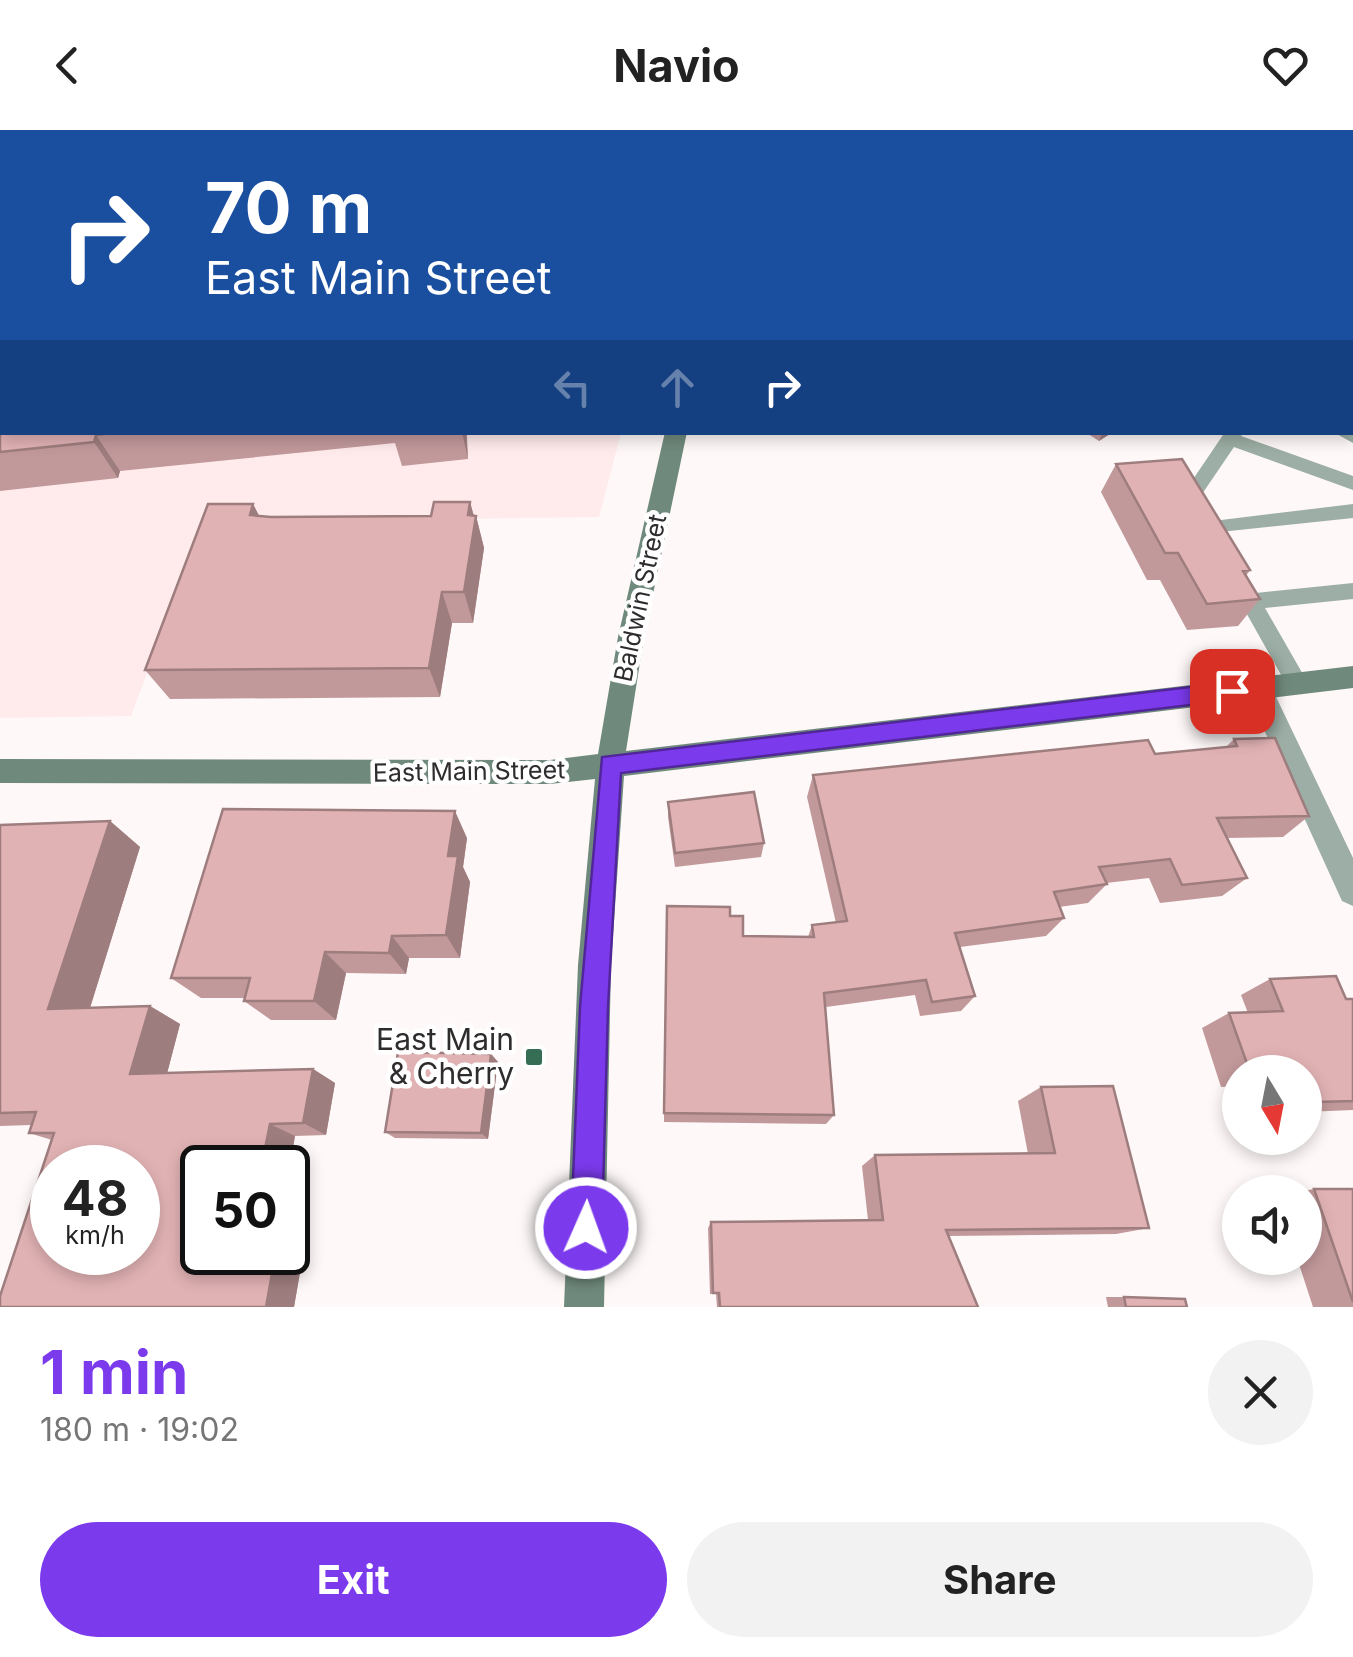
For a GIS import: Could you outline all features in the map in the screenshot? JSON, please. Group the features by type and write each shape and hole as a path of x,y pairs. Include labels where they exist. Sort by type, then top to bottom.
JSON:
{"main road":[{"name":"Baldwin Street","path":"584,1307 594,1007 610,764 627,652 675,435"},
{"name":"East Main Street","path":"0,771 518,773 1353,677"}],"street":[{"path":"1258,688 1353,891"}],"lane":[{"path":"1353,483 1233,436 1190,497 1212,536 1353,511"},
{"path":"1236,577 1297,683"},
{"path":"1251,602 1353,591"}],"shaded area":[{"path":"0,435 620,435 599,517 204,522 131,716 0,718"}],"building":[{"path":"0,435 96,435 94,442 0,452"},
{"path":"1182,459 1250,570 1243,571 1260,599 1207,604 1178,553 1165,553 1116,464"},
{"path":"434,502 470,502 468,515 476,516 464,592 442,592 429,668 145,670 208,504 253,504 250,515 271,517 431,516"},
{"path":"1275,738 1309,816 1217,818 1247,878 1182,885 1170,859 1099,867 1107,884 1054,892 1064,918 955,933 975,996 932,1002 926,980 824,993 834,1115 664,1113 667,906 730,907 730,916 743,916 743,936 814,937 812,925 847,921 813,775 1148,740 1155,754 1237,746 1234,739"},
{"path":"754,792 764,843 675,853 668,802"},
{"path":"223,809 455,811 448,856 458,856 446,935 392,936 389,953 325,952 314,1001 244,1001 250,978 171,978"},
{"path":"110,821 48,1009 150,1006 130,1074 313,1069 303,1123 270,1124 266,1145 180,1145 180,1275 272,1275 266,1307 0,1307 0,1296 30,1205 30,1275 160,1275 160,1145 50,1145 54,1133 29,1133 36,1112 0,1113 0,825"},
{"path":"1336,976 1346,999 1353,999 1353,1101 1322,1102 1322,1055 1244,1055 1229,1013 1283,1011 1270,979"},
{"path":"398,1052 491,1054 481,1133 385,1132"},
{"path":"1113,1086 1149,1228 946,1230 978,1307 720,1307 719,1293 713,1293 711,1222 883,1220 875,1155 1055,1153 1041,1087"},
{"path":"1322,1189 1353,1189 1353,1302 1322,1212"},
{"path":"1124,1297 1185,1299 1187,1307 1126,1307"}],"place":[{"name":"East Main & Cherry","path":"534,1057"}],"route":[{"path":"586,1228 594,1007 610,764 1232,691"}]}
